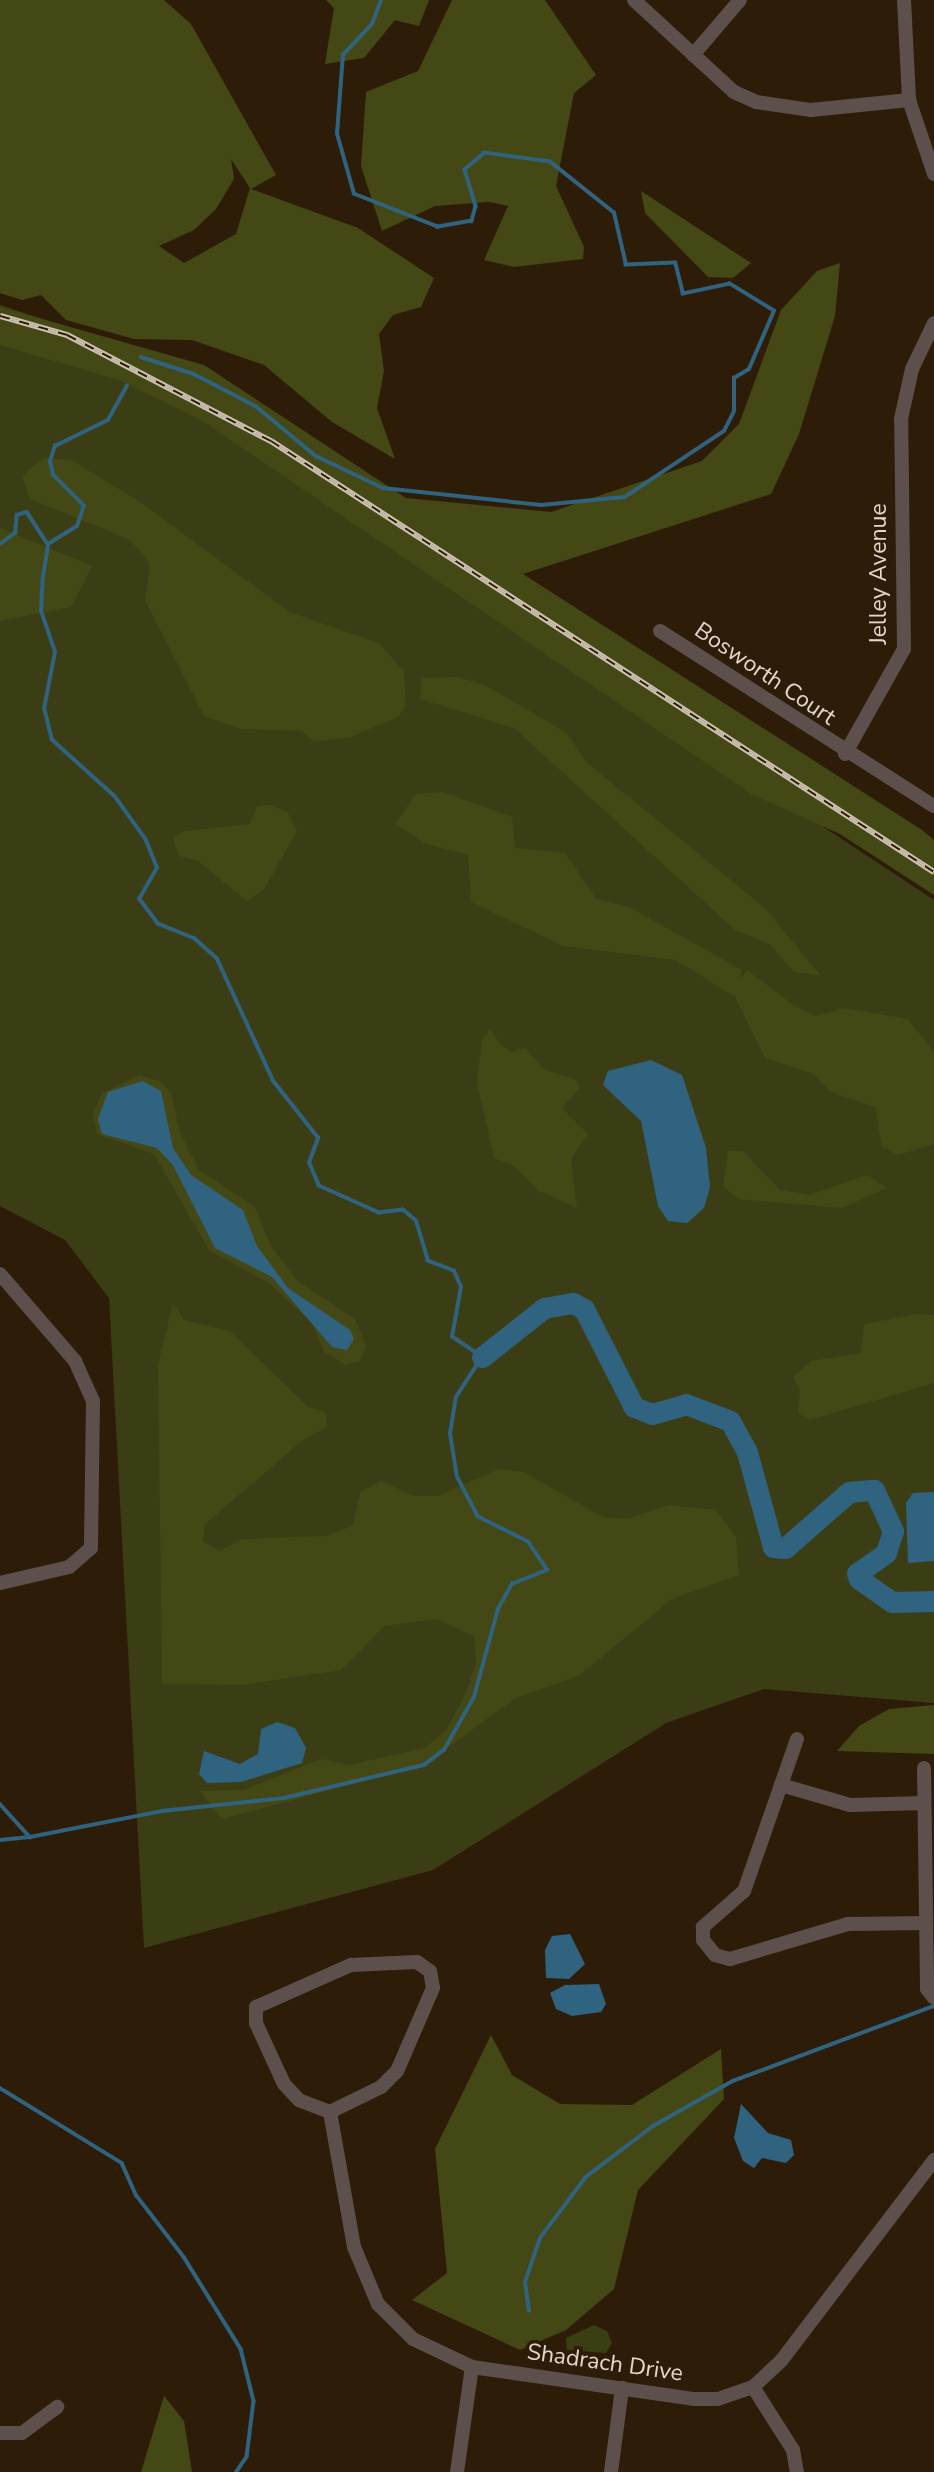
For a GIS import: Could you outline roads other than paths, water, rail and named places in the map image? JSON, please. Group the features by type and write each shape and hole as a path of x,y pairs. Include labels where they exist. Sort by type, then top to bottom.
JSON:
{"street":[{"path":"634,0 734,92 778,110 909,100"},
{"path":"693,55 740,0"},
{"path":"904,0 909,100 934,174"},
{"name":"Jelley Avenue","path":"845,754 904,649 901,419 912,369 934,323"},
{"name":"Bosworth Court","path":"660,631 845,754"},
{"path":"845,754 934,806"},
{"path":"0,1274 75,1361 93,1401 91,1548 69,1567 0,1583"},
{"path":"797,1739 744,1891 703,1927 703,1940 715,1955 730,1959 849,1924 926,1923"},
{"path":"924,1768 927,1989 934,1998"},
{"path":"781,1785 850,1805 925,1803"},
{"path":"417,1962 430,1971 433,1989 409,2050 381,2087 330,2112 299,2100 284,2084 256,2023 256,2007 351,1965 417,1962"},
{"name":"Shadrach Drive","path":"330,2112 354,2246 378,2304 413,2339 472,2367 718,2399 753,2387 781,2361 934,2160"},
{"path":"457,2472 472,2367"},
{"path":"753,2387 793,2450 797,2472"},
{"path":"611,2472 622,2388"},
{"path":"0,2433 22,2433 57,2407"}],"water":[{"path":"651,1060 682,1075 706,1148 710,1187 704,1208 687,1223 668,1221 658,1206 641,1121 603,1085 608,1071"},
{"path":"143,1081 161,1091 173,1148 191,1175 243,1210 257,1246 288,1288 350,1330 354,1339 347,1350 332,1347 272,1277 215,1248 173,1165 157,1148 102,1134 98,1119 108,1092"},
{"path":"934,1492 934,1561 908,1563 906,1503 913,1493"},
{"path":"277,1722 295,1728 306,1748 302,1763 241,1782 207,1783 199,1774 204,1751 240,1764 258,1754 261,1729"},
{"path":"570,1934 585,1964 569,1979 546,1978 545,1950 552,1936"},
{"path":"599,1984 606,2004 601,2012 572,2016 556,2009 550,1993 565,1985"},
{"path":"741,2104 768,2133 791,2140 794,2155 786,2163 762,2158 754,2168 743,2161 734,2138"}],"waterway":[{"path":"141,357 194,374 257,407 316,456 383,488 541,505 625,497 724,431 734,411 734,378 749,369 774,311 730,284 683,294 675,263 626,265 614,213 550,162 485,153 465,170 476,206 472,221 438,227 354,194 337,134 343,55 372,24 381,0"},
{"path":"0,1804 30,1837 162,1811 284,1798 424,1765 444,1750 474,1697 498,1609 512,1584 547,1570 528,1542 478,1517 457,1477 450,1434 456,1397 482,1357 452,1337 461,1287 454,1271 428,1261 416,1221 403,1210 379,1213 319,1186 309,1163 318,1138 273,1081 217,959 195,939 158,924 139,899 157,868 145,839 115,797 52,740 44,709 55,652 41,611 43,577 48,544 77,526 84,506 53,475 50,461 55,446 108,420 127,386"},
{"path":"0,544 15,533 17,515 27,512 48,544"},
{"path":"482,1357 544,1308 573,1303 584,1309 634,1407 652,1414 686,1404 730,1421 747,1452 773,1547 785,1548 849,1492 874,1490 893,1531 886,1553 857,1573 859,1579 892,1602 934,1601"},
{"path":"0,1840 29,1837"},
{"path":"529,2311 525,2282 540,2238 586,2177 653,2126 733,2081 934,2006"},
{"path":"0,2088 122,2163 137,2196 184,2257 241,2349 254,2401 247,2457 237,2472"}],"railway":[{"path":"0,316 67,335 271,441 934,872"}]}
